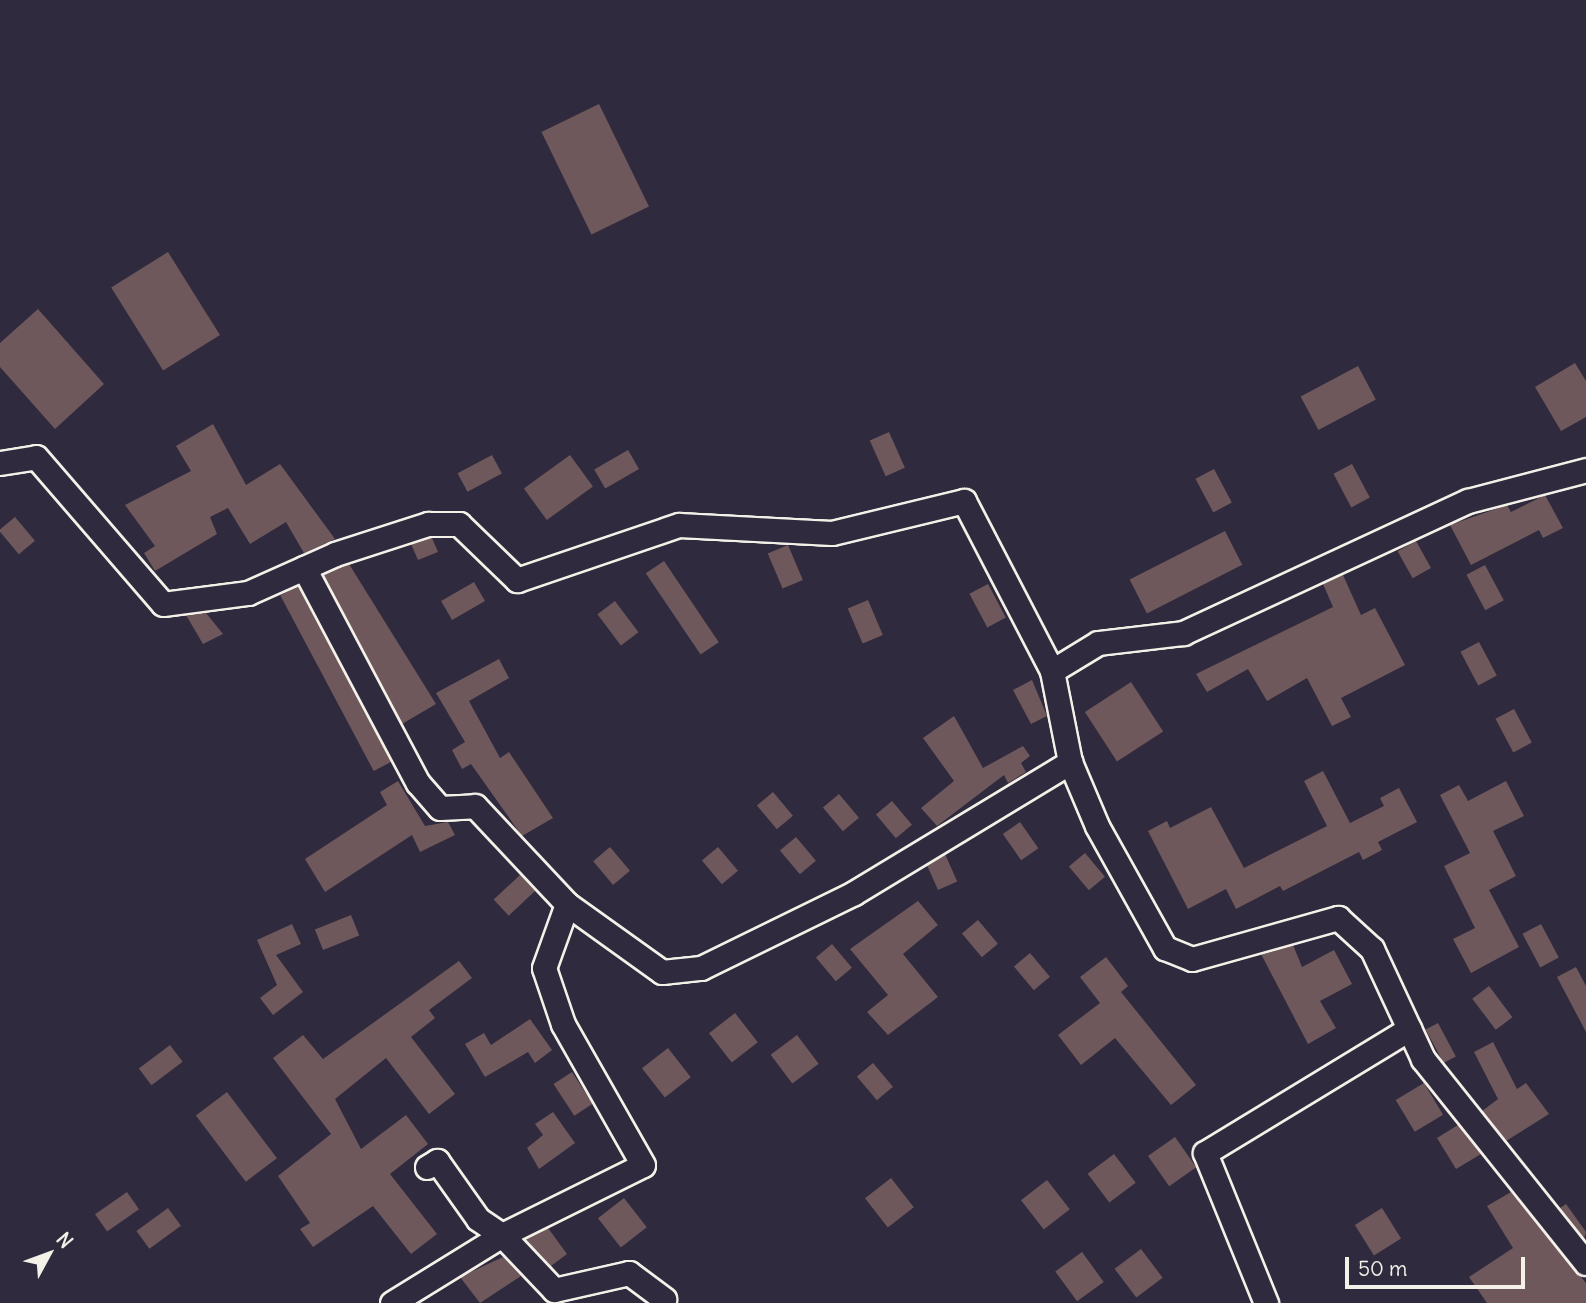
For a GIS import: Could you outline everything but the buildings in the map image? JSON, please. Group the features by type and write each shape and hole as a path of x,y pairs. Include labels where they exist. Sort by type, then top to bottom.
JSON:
{"street":[{"path":"0,463 36,457 163,604 248,593 304,568 428,524 460,524 517,580 679,525 832,533 964,501 1052,671 1070,762 1165,948 1192,959 1338,918 1372,949 1423,1059 1513,1180 1586,1263"},
{"path":"1052,671 1098,643 1183,633 1468,501 1586,470"},
{"path":"304,568 418,783 440,808 475,806 568,904 662,972 701,968 892,871 1070,762"},
{"path":"392,1303 502,1235 643,1165 563,1024 544,968 568,904"},
{"path":"1266,1303 1205,1153 1409,1030"},
{"path":"427,1167 437,1161 478,1219 502,1235 554,1290 629,1273 664,1299"}]}
